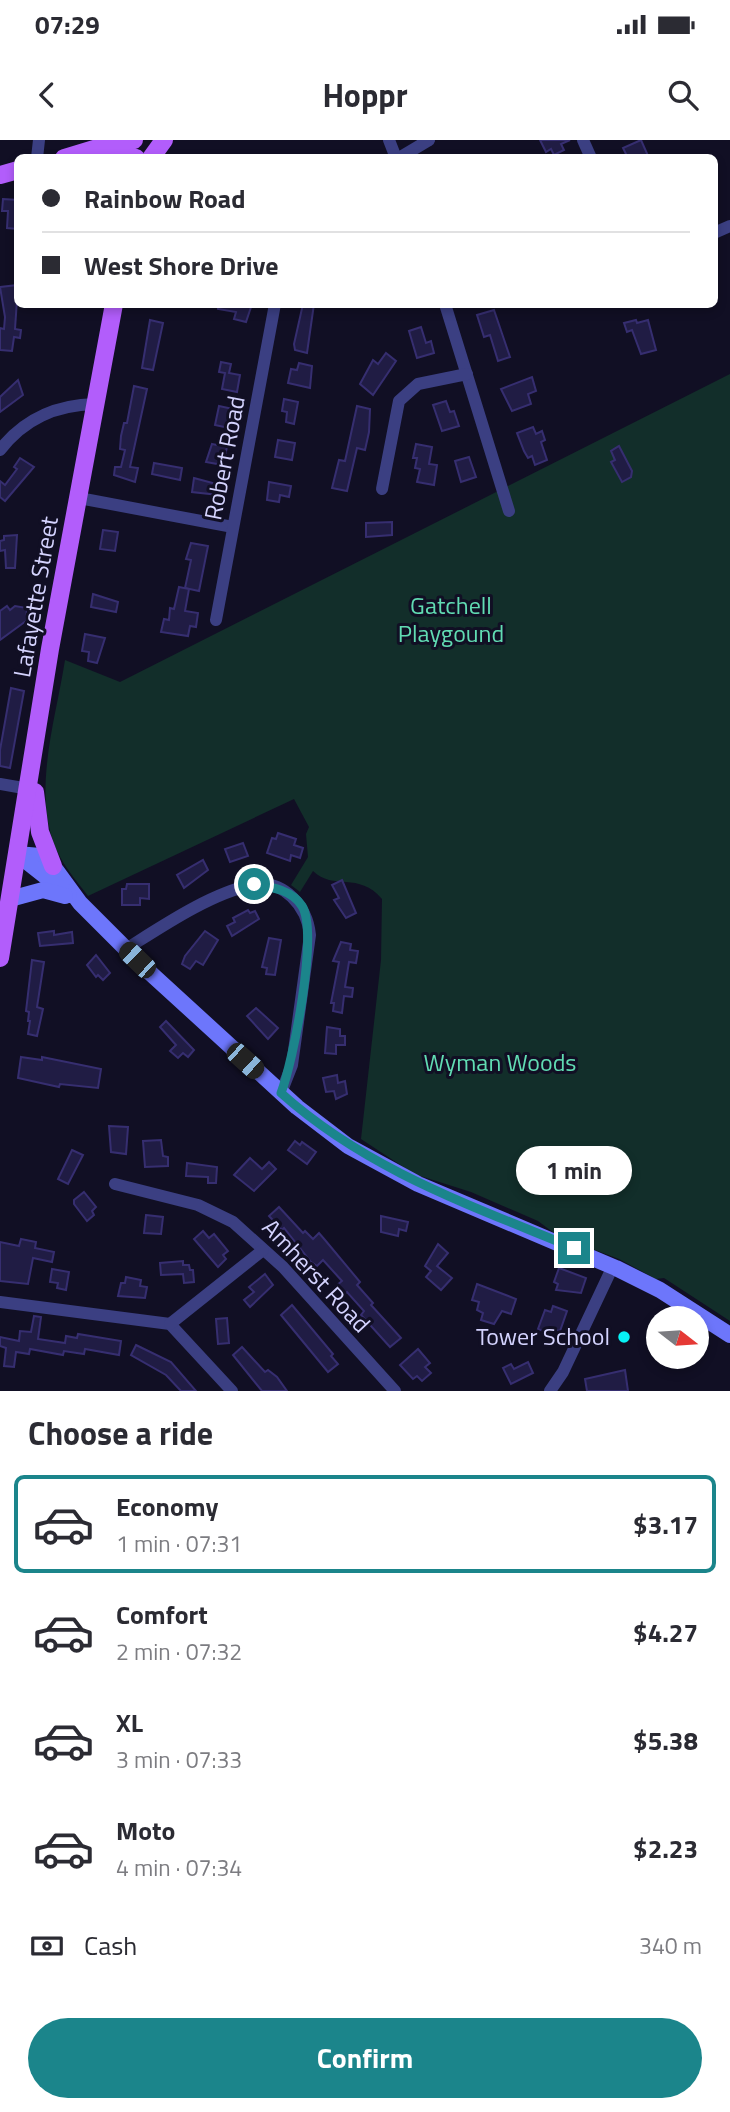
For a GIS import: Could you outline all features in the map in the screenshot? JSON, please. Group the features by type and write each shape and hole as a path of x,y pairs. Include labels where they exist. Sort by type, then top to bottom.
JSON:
{"main road":[{"path":"76,154 134,140"},
{"path":"85,151 92,154"},
{"path":"85,151 107,154"},
{"name":"Lafayette Street","path":"0,957 35,757 50,649 113,308"},
{"path":"35,757 36,812 53,866"},
{"path":"17,854 40,856 53,866 80,903"},
{"path":"17,854 80,903 281,1093 348,1146 395,1173 613,1266 660,1290 730,1335"},
{"path":"10,899 43,890 58,893 80,903"}],"street":[{"path":"404,154 429,140"},
{"name":"Robert Road","path":"216,620 274,308"},
{"path":"446,308 509,511"},
{"path":"382,489 395,413 406,392 418,384 467,374"},
{"path":"0,450 14,432 35,418 63,408 95,404"},
{"path":"79,498 233,527"},
{"path":"0,784 29,789"},
{"path":"126,949 198,907 254,884 271,886 293,897 306,915 310,934 292,1065 281,1093"},
{"name":"Amherst Road","path":"115,1184 198,1205 233,1222 283,1267 395,1391"},
{"path":"170,1324 263,1250"},
{"path":"550,1391 563,1372 613,1266"},
{"path":"0,1303 170,1324 232,1391"}],"green space":[{"path":"730,374 730,1321 664,1278 656,1279 619,1259 558,1236 538,1221 471,1192 414,1174 361,1139 381,960 382,899 364,886 329,880 313,871 300,892 291,885 308,857 306,834 309,827 294,799 88,896 68,870 53,841 46,797 48,751 65,660 120,682"}],"building":[{"path":"540,140 570,140 561,144 564,150 556,154 551,149 546,152"},
{"path":"641,140 647,154 626,154 623,148"},
{"path":"3,199 14,200 14,229 7,228 8,211 2,211"},
{"path":"14,285 15,329 21,330 20,338 14,337 12,351 0,350 0,328 4,329 5,317 0,287"},
{"path":"251,308 246,322 234,319 236,312 218,309"},
{"path":"302,308 313,308 307,353 295,350"},
{"path":"494,310 510,357 498,361 490,335 484,337 477,315"},
{"path":"150,320 163,323 153,370 142,368"},
{"path":"636,320 637,323 648,320 656,350 641,354 632,330 627,332 624,323"},
{"path":"421,327 426,343 431,341 434,353 417,358 409,331"},
{"path":"386,353 396,361 373,395 360,384 373,360 378,364"},
{"path":"221,362 231,364 229,373 240,375 237,392 222,389 225,373 219,372"},
{"path":"299,363 312,366 310,388 288,383 291,369 297,370"},
{"path":"532,377 536,391 528,394 531,404 512,411 501,389"},
{"path":"18,380 23,395 0,412 0,397"},
{"path":"134,386 147,389 130,467 138,468 135,482 114,475 115,467 121,467 125,450 120,449 121,436 124,423 127,423"},
{"path":"284,399 298,402 294,424 286,422 287,412 282,411"},
{"path":"446,401 450,412 454,411 459,426 442,431 433,405"},
{"path":"219,406 233,409 229,428 215,425"},
{"path":"357,406 370,409 365,450 357,448 347,491 332,488 339,460 345,461"},
{"path":"533,427 536,434 542,431 545,440 541,442 547,460 535,465 532,456 528,458 524,451 517,433"},
{"path":"278,440 295,443 292,460 275,457"},
{"path":"212,444 227,447 223,465 206,462"},
{"path":"416,444 432,447 429,464 437,465 434,485 417,482 420,469 415,468 417,458 413,458"},
{"path":"619,446 632,471 631,477 622,482 611,462 615,460 611,451"},
{"path":"469,457 476,477 461,482 455,461"},
{"path":"20,458 34,467 5,501 0,497 0,481 5,485 17,469 14,467"},
{"path":"154,463 182,468 180,480 152,474"},
{"path":"194,478 220,485 218,495 192,492"},
{"path":"269,482 291,486 289,497 280,495 279,502 267,500"},
{"path":"392,522 392,535 366,537 366,523"},
{"path":"103,530 118,532 115,551 100,549"},
{"path":"17,535 15,568 6,568 5,550 0,551 0,541 4,540 4,536"},
{"path":"191,543 208,546 199,591 185,588 191,560 186,559"},
{"path":"179,587 189,589 185,611 198,613 196,627 190,626 188,636 161,632 164,619 169,620 170,608 174,609"},
{"path":"93,594 118,602 116,612 91,607"},
{"path":"7,606 10,610 15,606 27,608 26,621 0,640 0,611"},
{"path":"85,634 105,638 97,663 88,661 89,652 82,651"},
{"path":"11,688 24,691 10,768 0,766 0,750"},
{"path":"278,833 296,839 294,845 303,848 300,858 291,855 290,861 267,853 272,838 276,839"},
{"path":"243,843 248,856 230,862 225,849"},
{"path":"203,860 208,870 184,888 177,875"},
{"path":"342,880 356,913 346,918 334,900 339,898 332,885"},
{"path":"127,884 149,884 149,899 140,898 140,905 122,905 122,889 126,889"},
{"path":"248,910 250,913 255,911 259,919 232,936 227,926 235,922 233,918"},
{"path":"54,931 54,935 72,932 73,943 40,946 38,933"},
{"path":"205,931 218,940 203,965 196,961 190,969 182,964 185,956"},
{"path":"269,938 281,940 275,975 266,974 267,968 262,967"},
{"path":"341,942 351,944 350,950 358,951 356,963 349,962 345,987 353,988 352,997 344,996 342,1013 333,1011 334,1003 331,1003 339,962 333,961"},
{"path":"96,955 110,973 103,980 98,975 96,977 87,965"},
{"path":"32,960 44,962 37,1007 43,1009 37,1036 28,1034 30,1021 29,1012 26,1011"},
{"path":"256,1008 278,1028 268,1039 247,1016"},
{"path":"166,1021 194,1050 188,1057 183,1053 178,1058 170,1051 176,1045 160,1027"},
{"path":"327,1027 340,1029 340,1036 345,1036 345,1045 336,1045 336,1054 325,1053"},
{"path":"21,1057 42,1060 42,1057 101,1069 98,1088 60,1084 59,1087 18,1078"},
{"path":"337,1075 338,1083 345,1081 347,1094 336,1099 334,1091 326,1092 323,1078"},
{"path":"109,1126 128,1127 126,1154 111,1152"},
{"path":"161,1140 163,1156 168,1157 168,1166 145,1167 143,1141"},
{"path":"295,1141 300,1145 302,1142 316,1152 307,1164 288,1150"},
{"path":"72,1150 83,1155 68,1184 58,1179"},
{"path":"250,1158 262,1169 269,1162 276,1169 254,1191 234,1175"},
{"path":"187,1163 217,1167 216,1183 208,1183 208,1177 186,1176"},
{"path":"84,1192 96,1207 92,1211 94,1215 87,1221 74,1204 74,1200"},
{"path":"279,1207 303,1233 305,1231 313,1239 319,1233 360,1282 357,1285 373,1303 371,1305 401,1338 390,1347 361,1315 364,1311 347,1292 343,1295 336,1286 342,1281 323,1260 317,1266 311,1262 284,1228 282,1230 269,1216"},
{"path":"146,1215 163,1217 161,1234 144,1233"},
{"path":"381,1216 408,1222 406,1231 399,1229 398,1236 381,1232"},
{"path":"203,1231 209,1238 214,1234 228,1251 223,1255 226,1259 218,1267 194,1239"},
{"path":"21,1239 36,1242 35,1248 54,1252 52,1262 33,1258 28,1284 0,1281 0,1242 19,1246"},
{"path":"438,1244 448,1253 437,1266 452,1278 441,1290 426,1277 431,1271 425,1266"},
{"path":"183,1261 183,1265 189,1265 190,1270 193,1270 194,1282 184,1283 183,1274 161,1275 160,1263"},
{"path":"559,1268 586,1278 581,1293 556,1290 558,1284 554,1282"},
{"path":"52,1269 69,1272 66,1290 57,1288 58,1283 50,1282"},
{"path":"265,1274 273,1285 250,1307 244,1300 254,1292 249,1287"},
{"path":"126,1277 141,1280 140,1286 147,1287 145,1298 118,1296 121,1283 125,1283"},
{"path":"477,1284 516,1299 511,1314 502,1311 494,1324 481,1320 483,1313 477,1310 479,1302 472,1300"},
{"path":"292,1305 333,1354 331,1356 338,1364 328,1372 281,1315"},
{"path":"553,1306 567,1311 560,1331 555,1330 553,1335 538,1329 545,1310 551,1312"},
{"path":"34,1316 41,1317 38,1339 65,1343 66,1336 77,1338 78,1334 121,1341 119,1355 85,1349 84,1354 64,1351 63,1355 30,1349 29,1354 16,1352 14,1367 4,1366 6,1348 0,1346 0,1337 19,1341 20,1331 31,1332"},
{"path":"227,1318 229,1343 218,1344 216,1319"},
{"path":"136,1345 171,1362 196,1391 181,1391 166,1375 131,1355"},
{"path":"242,1347 265,1372 268,1370 277,1377 287,1391 262,1391 233,1355"},
{"path":"418,1349 430,1363 425,1367 431,1373 422,1381 417,1376 413,1379 400,1365"},
{"path":"528,1362 533,1373 511,1384 503,1368 511,1364 514,1369"},
{"path":"625,1370 628,1391 587,1391 585,1379"}],"place":[{"name":"Tower School","path":"624,1337"}],"route":[{"path":"254,884 271,886 293,897 302,906 309,925 309,945 292,1065 281,1093 348,1146 374,1162 440,1194 574,1248"}],"park label":[{"name":"Gatchell Playgound","path":"451,620"},
{"name":"Wyman Woods","path":"500,1063"}]}
